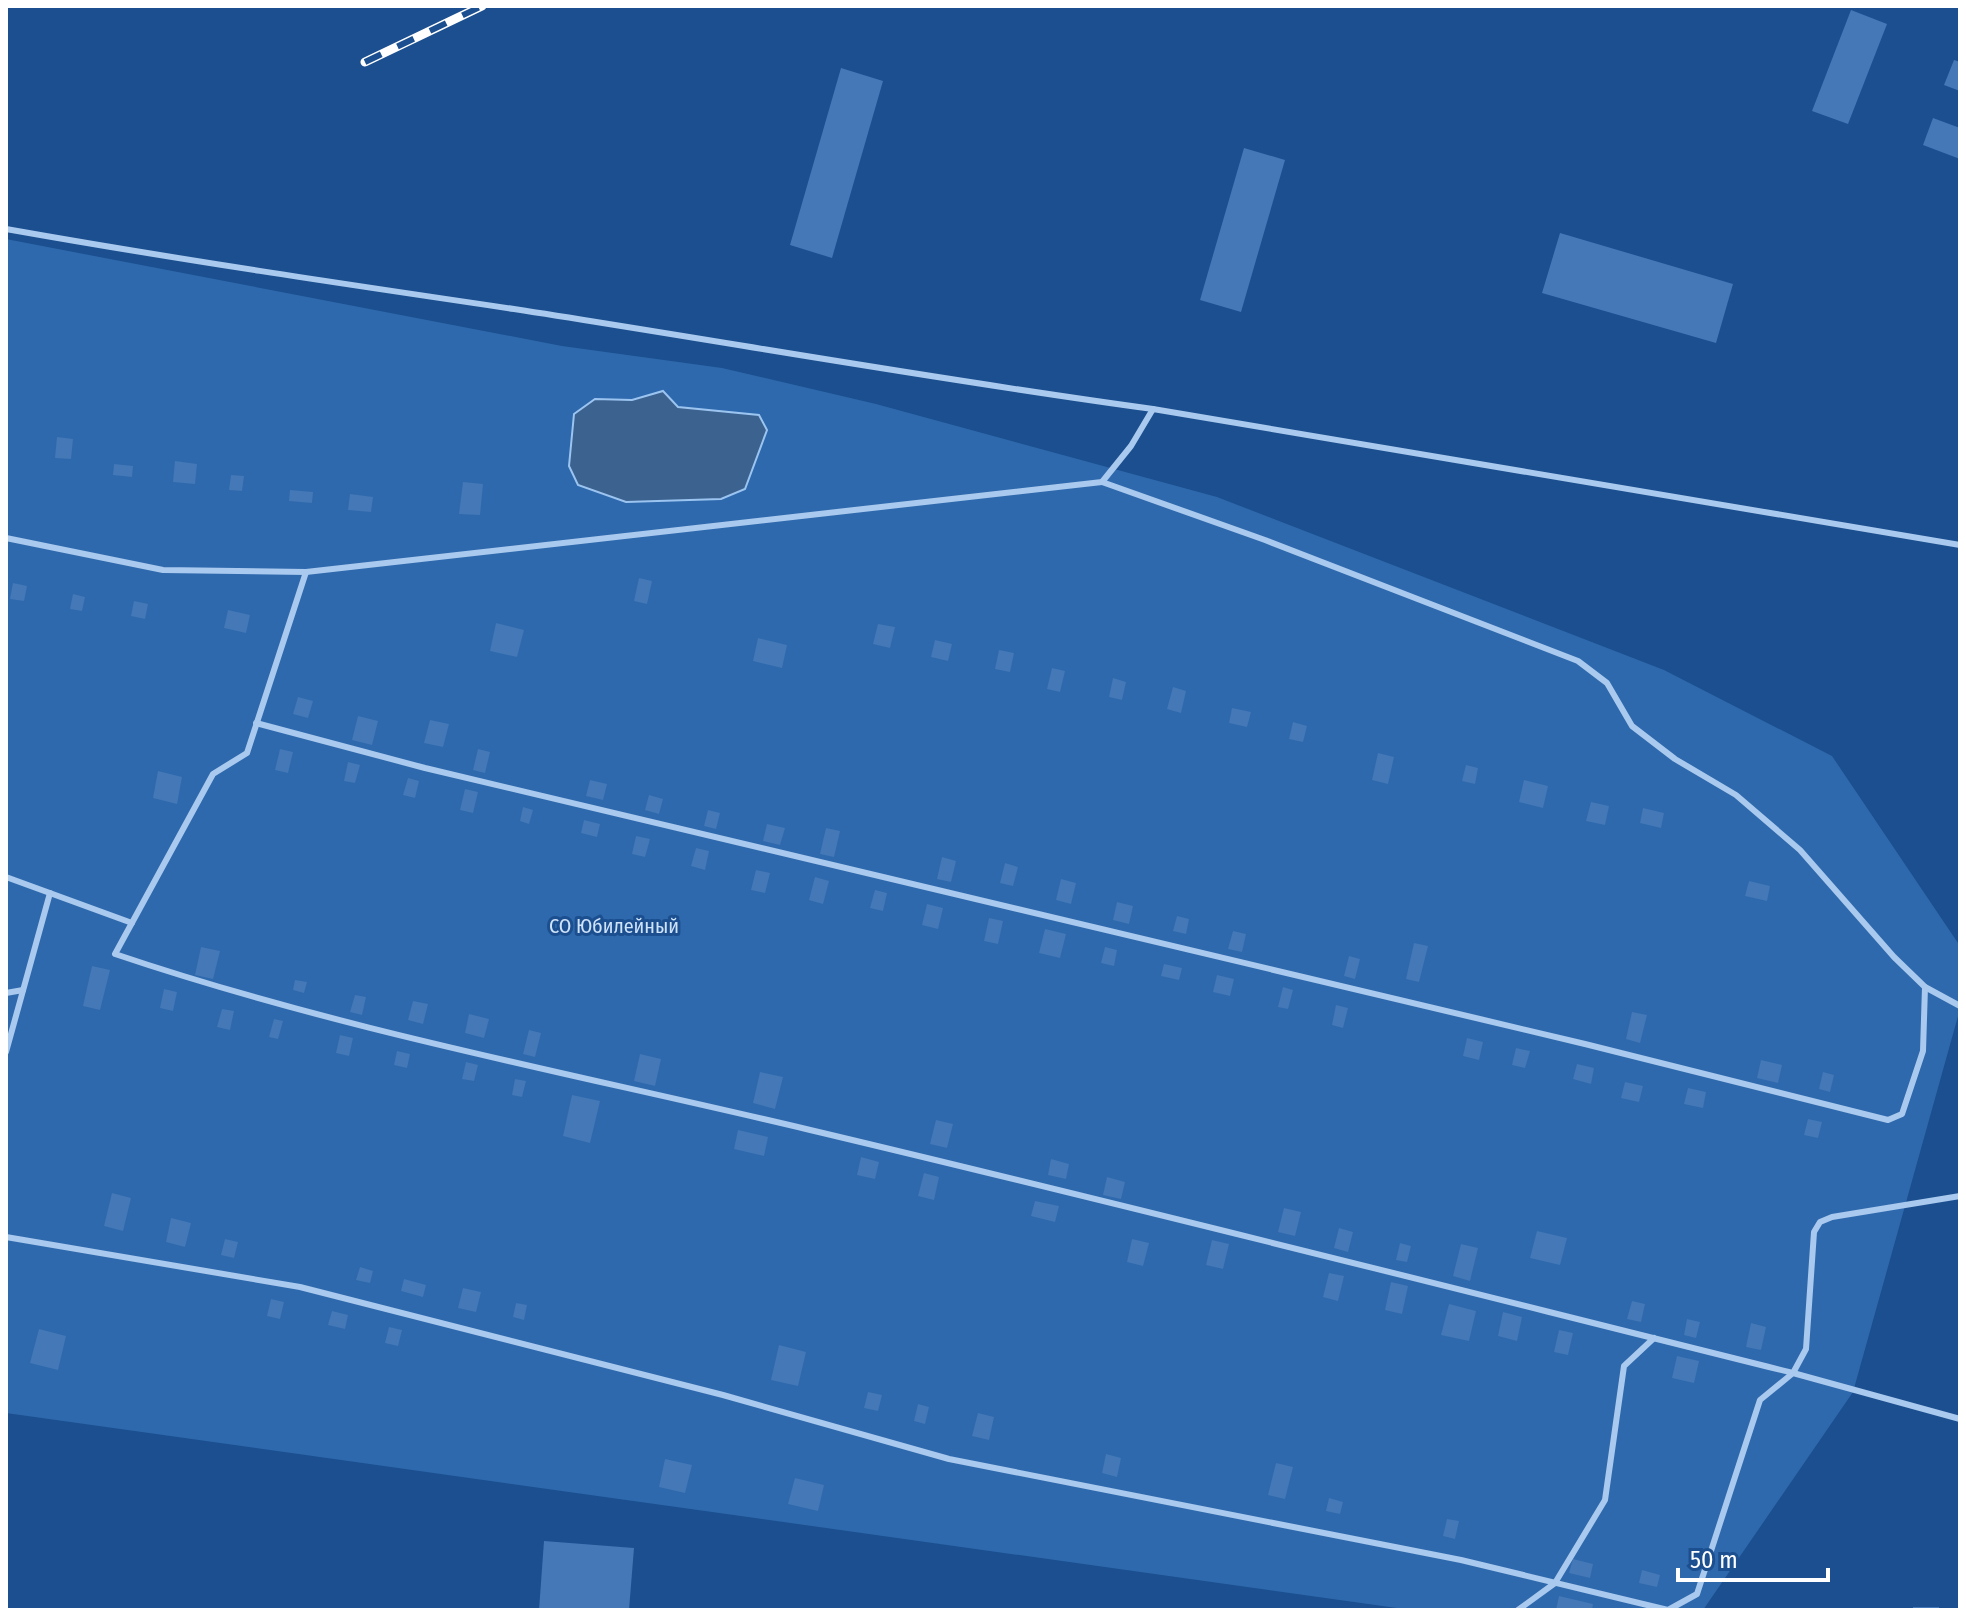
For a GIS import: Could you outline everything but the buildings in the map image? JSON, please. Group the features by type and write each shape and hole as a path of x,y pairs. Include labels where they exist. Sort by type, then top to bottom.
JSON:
{"lane":[{"path":"6,229 249,272 514,309 985,386 1153,409 1960,545"},
{"path":"1102,482 1131,446 1153,409"},
{"path":"6,538 163,570 306,572 410,557 1102,482 1265,540 1578,661 1607,683 1632,726 1675,759 1736,795 1800,850 1894,957 1925,987 1960,1006"},
{"path":"306,572 247,753 213,774 115,954 205,984 415,1039 808,1129 1654,1338 1960,1419"},
{"path":"256,723 425,768 1585,1044 1888,1120 1902,1114 1923,1051 1925,987"},
{"path":"6,877 132,923"},
{"path":"6,1052 50,893"},
{"path":"6,993 23,990"},
{"path":"6,1237 300,1287 723,1395 949,1459 1461,1560 1668,1610 1697,1594 1760,1400 1793,1373 1806,1349 1814,1232 1820,1222 1832,1217 1960,1196"},
{"path":"1518,1610 1555,1583 1605,1500 1624,1366 1654,1338"}],"green space":[{"name":"СО Юбилейный","path":"6,239 562,346 722,368 876,404 1217,497 1664,670 1832,756 1960,946 1960,1009 1853,1392 1703,1610 1411,1610 6,1413"}],"shaded area":[{"path":"663,391 678,407 759,415 767,430 745,489 721,499 626,502 578,485 569,466 574,414 595,399 632,400"}],"railway":[{"path":"365,62 482,6"}]}
